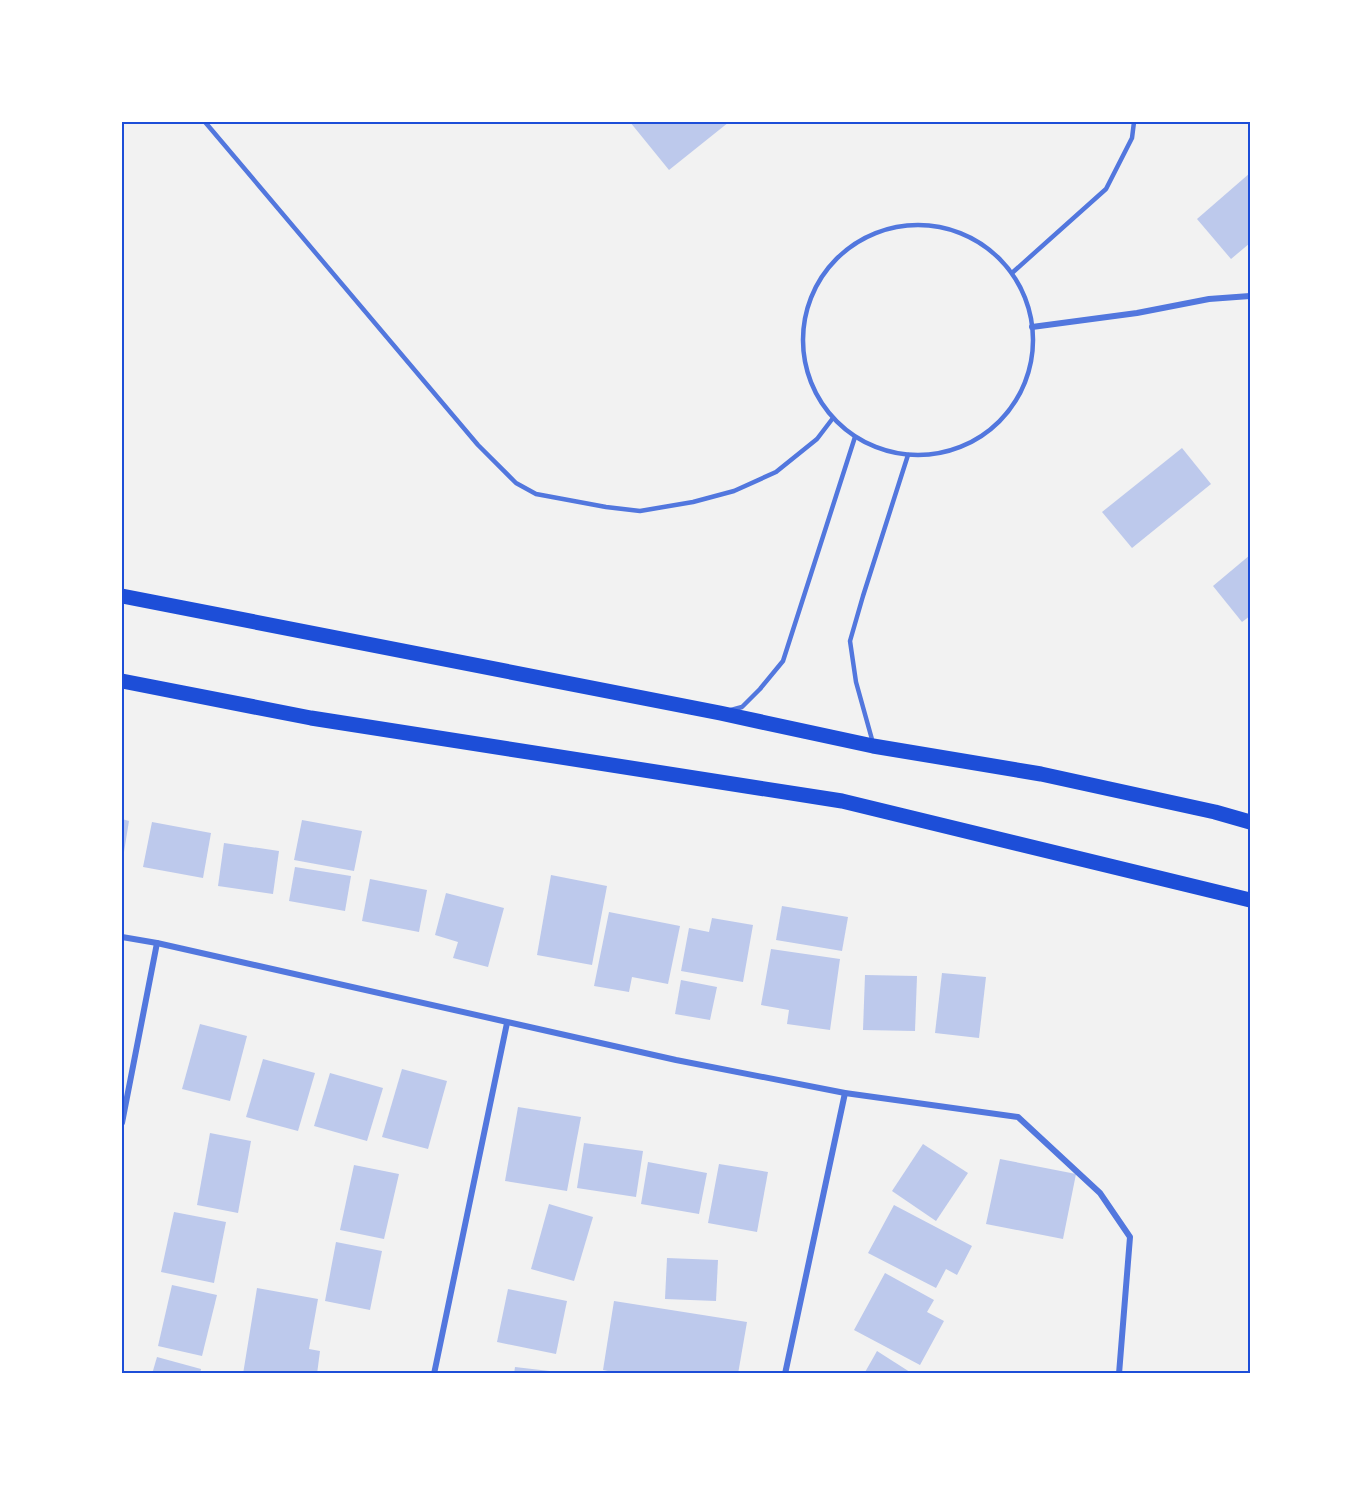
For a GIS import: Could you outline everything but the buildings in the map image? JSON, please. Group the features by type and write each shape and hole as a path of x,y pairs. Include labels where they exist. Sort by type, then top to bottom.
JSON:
{"main road":[{"path":"122,596 720,713 873,746 1041,774 1251,822"},
{"path":"122,681 311,718 842,801 1251,900"}],"street":[{"path":"1032,327 1137,313 1209,299 1251,296"},
{"path":"122,937 676,1060 845,1093 1018,1117 1100,1193 1130,1237 1119,1374"},
{"path":"122,1124 156,943"},
{"path":"434,1374 507,1023"},
{"path":"785,1374 845,1093"}],"lane":[{"path":"205,122 478,445 516,483 536,494 640,511 693,502 734,491 776,472 818,439 833,418"},
{"path":"1012,273 1106,189 1132,138 1134,122"},
{"path":"913,225 941,227 969,236 993,252 1012,273 1026,299 1032,327 1032,356 1024,384 1010,409 990,430 964,445 937,453 908,455 890,452 855,437 833,418 816,395 806,368 802,339 806,311 818,284 835,260 857,242 884,230 913,225"},
{"path":"720,713 742,707 783,661 855,437"},
{"path":"873,746 856,682 850,641 908,455"}]}
